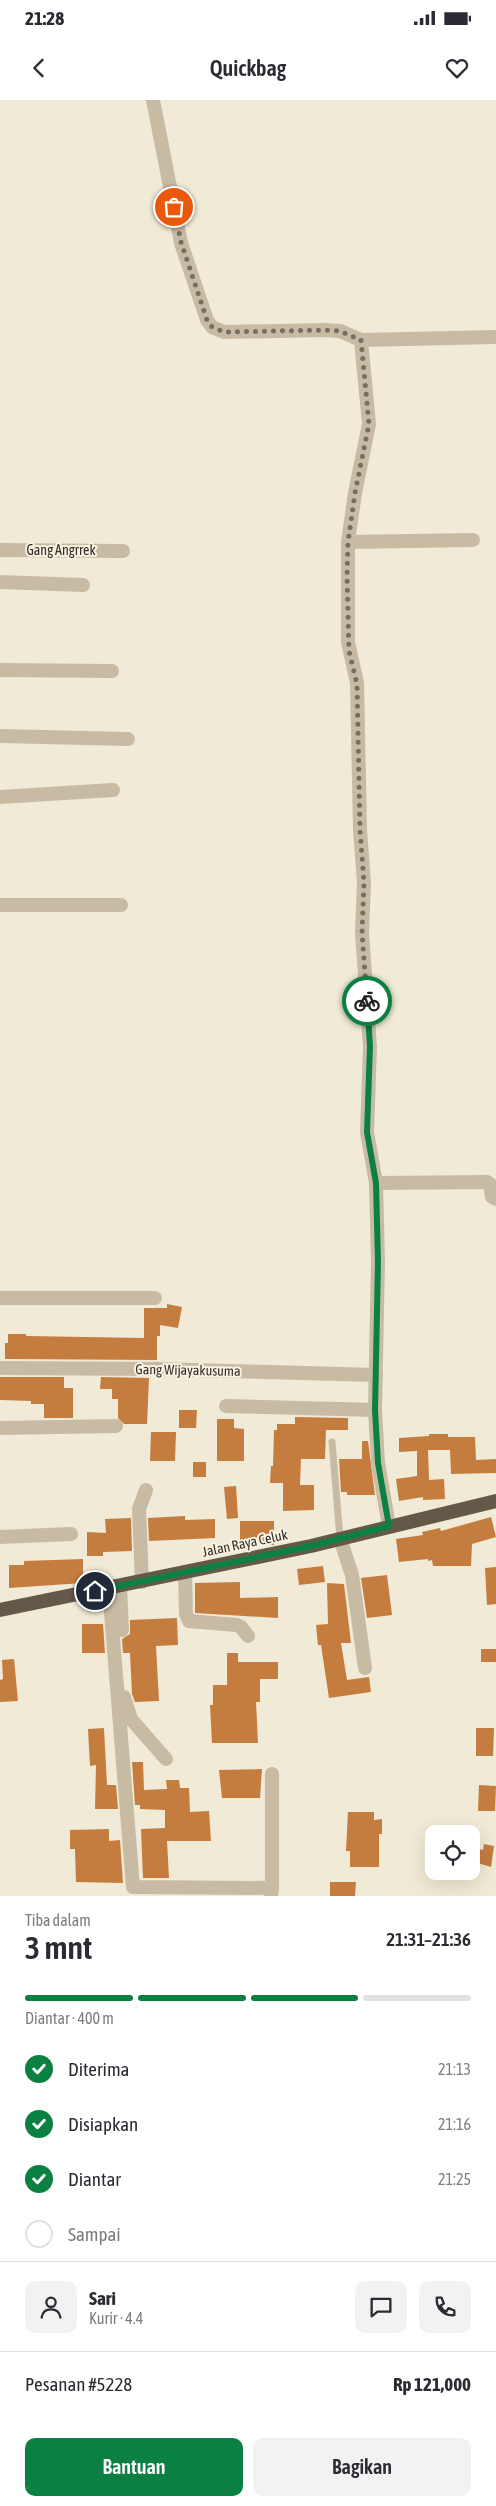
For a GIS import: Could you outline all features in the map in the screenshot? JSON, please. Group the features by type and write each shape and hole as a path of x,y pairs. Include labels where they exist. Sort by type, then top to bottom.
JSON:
{"highway":[{"name":"Jalan Raya Celuk","path":"0,1610 142,1582 496,1501"}],"street":[{"path":"153,100 181,242 207,320 212,327 224,332 340,331 361,340 496,337"},
{"path":"361,340 369,424 355,493 348,542 348,642 357,684 360,830 364,883 362,932 370,1046 367,1132 376,1183 378,1262 375,1410 378,1463 389,1526"},
{"path":"348,542 473,540"},
{"name":"Gang Angrrek","path":"0,550 123,551"},
{"path":"0,582 83,585"},
{"path":"0,670 112,671"},
{"path":"0,736 128,739"},
{"path":"0,797 113,790"},
{"path":"0,905 121,905"},
{"path":"376,1183 487,1182 490,1184 492,1197 496,1199"},
{"path":"0,1298 155,1298"},
{"name":"Gang Wijayakusuma","path":"0,1368 159,1369 376,1375"},
{"path":"226,1406 375,1410"},
{"path":"0,1428 116,1426"},
{"path":"142,1582 139,1509 146,1490"},
{"path":"0,1537 71,1534"},
{"path":"340,1538 352,1575 365,1668"},
{"path":"185,1572 186,1614 189,1621 241,1627 248,1636"},
{"path":"115,1587 125,1705 131,1719 166,1759"},
{"path":"115,1587 133,1887 272,1892 272,1774"}],"lane":[{"path":"332,1442 340,1538"}],"building":[{"path":"167,1304 182,1307 178,1328 160,1325 160,1336 157,1336 157,1360 5,1359 5,1343 8,1343 8,1334 144,1338 144,1308 167,1308"},
{"path":"0,1377 64,1377 64,1388 73,1388 73,1418 44,1418 44,1404 31,1404 31,1401 0,1400"},
{"path":"101,1377 149,1378 147,1424 124,1424 118,1418 118,1399 112,1399 112,1389 100,1389"},
{"path":"179,1410 197,1410 196,1428 179,1428"},
{"path":"295,1417 348,1418 348,1430 326,1430 325,1459 301,1459 300,1485 314,1485 314,1510 283,1511 283,1483 270,1483 271,1466 273,1466 274,1430 277,1430 277,1424 295,1424"},
{"path":"217,1419 234,1419 234,1428 244,1429 244,1461 217,1461"},
{"path":"151,1432 176,1432 175,1461 150,1461"},
{"path":"429,1434 448,1434 448,1437 475,1437 476,1460 496,1459 496,1473 451,1474 450,1450 428,1450 429,1480 444,1479 445,1499 423,1500 423,1497 399,1501 396,1479 417,1476 417,1451 399,1452 399,1438 429,1436"},
{"path":"362,1441 368,1441 375,1495 347,1495 347,1492 341,1492 339,1459 362,1459"},
{"path":"193,1462 206,1462 206,1477 193,1477"},
{"path":"236,1486 238,1518 227,1519 224,1487"},
{"path":"185,1516 185,1520 215,1519 215,1538 149,1541 148,1518"},
{"path":"491,1517 496,1537 472,1544 471,1566 433,1566 432,1560 428,1561 428,1559 399,1562 396,1539 423,1535 422,1532 440,1528 441,1531"},
{"path":"131,1518 132,1551 103,1552 103,1556 87,1556 87,1532 106,1533 105,1519"},
{"path":"240,1521 274,1521 274,1545 240,1543"},
{"path":"83,1559 83,1583 9,1588 9,1565 24,1565 24,1561"},
{"path":"323,1566 325,1582 299,1585 297,1569"},
{"path":"496,1567 496,1604 487,1605 485,1568"},
{"path":"387,1575 392,1615 367,1618 361,1578"},
{"path":"240,1582 240,1598 278,1597 278,1618 195,1613 195,1583"},
{"path":"327,1583 344,1584 351,1643 341,1643 347,1680 369,1677 371,1692 329,1698 321,1645 318,1645 316,1625 328,1624"},
{"path":"177,1618 178,1645 156,1646 159,1701 135,1702 132,1694 130,1653 123,1653 122,1639 130,1634 130,1620"},
{"path":"82,1624 103,1624 105,1653 82,1653"},
{"path":"481,1649 496,1649 496,1662 481,1662"},
{"path":"227,1653 238,1653 238,1662 278,1662 278,1679 260,1679 260,1702 256,1702 258,1743 212,1743 210,1705 213,1705 213,1685 227,1685"},
{"path":"14,1659 18,1701 0,1702 0,1680 3,1679 2,1660"},
{"path":"104,1728 107,1785 116,1785 118,1809 95,1809 96,1765 90,1766 88,1729"},
{"path":"476,1728 494,1728 493,1756 476,1756"},
{"path":"132,1762 143,1762 144,1790 167,1789 166,1780 179,1780 180,1788 189,1788 190,1812 209,1811 211,1841 167,1841 169,1878 143,1878 141,1829 165,1828 165,1810 140,1809 140,1805 135,1805"},
{"path":"262,1769 260,1798 222,1798 219,1770"},
{"path":"479,1785 496,1786 495,1811 478,1811"},
{"path":"348,1812 374,1812 374,1820 382,1819 382,1834 379,1834 379,1867 350,1867 350,1851 346,1851"},
{"path":"109,1829 109,1841 120,1840 123,1883 76,1882 75,1849 70,1849 70,1830"},
{"path":"484,1844 494,1846 491,1867 480,1864 480,1849 483,1850"},
{"path":"330,1882 356,1882 355,1896 330,1896"}],"way so far":[{"path":"174,207 181,242 207,320 212,327 224,332 340,331 361,340 369,424 355,493 348,542 347,576 348,642 357,684 360,830 364,883 362,932 367,1001"}],"route":[{"path":"95,1591 311,1546 389,1526 378,1463 375,1410 378,1262 376,1183 367,1132 370,1046 367,1001"}]}
